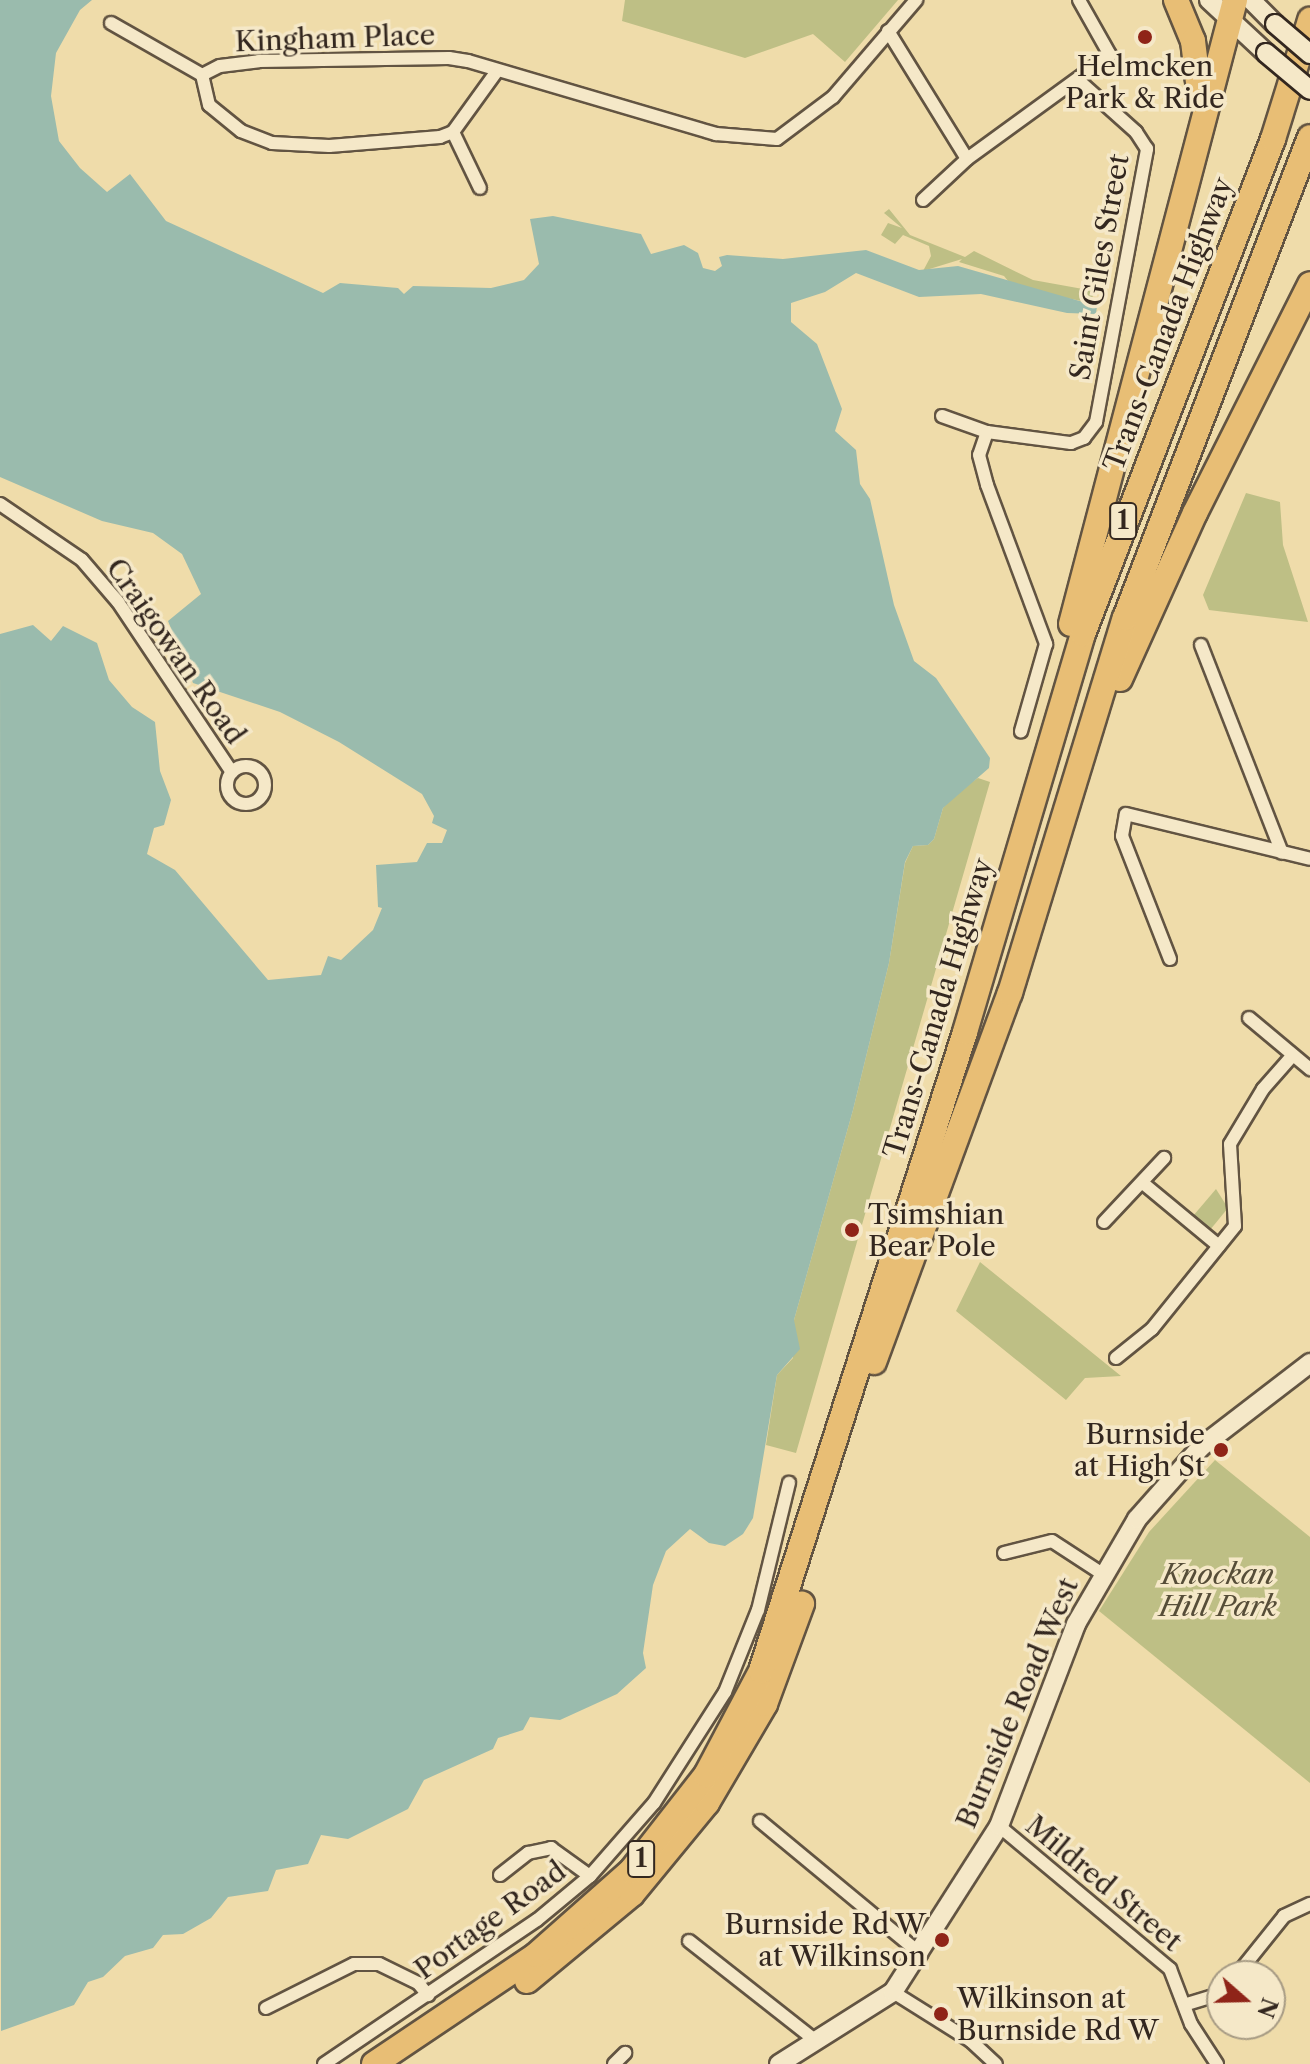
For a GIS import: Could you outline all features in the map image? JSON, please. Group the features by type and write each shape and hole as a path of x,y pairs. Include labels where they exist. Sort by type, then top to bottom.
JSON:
{"highway":[{"path":"1176,0 1200,70 1200,121"},
{"path":"965,1032 970,983 1036,753 1200,121 1232,9"},
{"name":"Trans-Canada Highway","path":"374,2064 536,1955 607,1895 678,1814 736,1724 781,1619 880,1288 965,1032 1087,622 1273,139 1310,20"},
{"name":"Trans-Canada Highway","path":"402,2064 589,1934 668,1856 736,1758 792,1637 880,1342 1023,952 1125,618 1310,137"},
{"path":"1023,952 1054,886 1125,667 1310,284"}],"street":[{"name":"Kingham Place","path":"453,132 440,137 329,146 257,139 209,105 202,75 220,66 259,61 436,57 497,71 716,134 777,139 794,131 833,97 916,0"},
{"path":"923,200 967,159 1079,81 1110,55 1079,0"},
{"path":"1209,0 1232,9 1266,53 1310,90"},
{"path":"1251,0 1310,54"},
{"path":"111,23 202,75"},
{"path":"888,31 967,159"},
{"path":"480,188 453,132 497,71"},
{"name":"Saint Giles Street","path":"987,432 1071,443 1084,438 1096,422 1147,149 1136,132 1079,81"},
{"path":"942,416 987,432 979,455 987,485 1046,644 1021,731"},
{"name":"Craigowan Road","path":"0,504 82,560 118,602 232,772"},
{"path":"1201,645 1282,853"},
{"path":"1170,959 1122,836 1126,814 1310,859"},
{"path":"1249,1018 1310,1069"},
{"path":"1116,1358 1152,1329 1219,1246 1237,1217 1230,1144 1263,1089 1293,1055"},
{"path":"1104,1222 1144,1184 1164,1158"},
{"path":"1144,1184 1219,1246"},
{"name":"Burnside Road West","path":"779,2064 893,1992 921,1954 999,1826 1065,1649 1101,1573 1137,1519 1184,1464 1310,1363"},
{"name":"Portage Road","path":"324,2064 537,1920 590,1876 654,1803 725,1692 758,1610 789,1483"},
{"path":"1004,1553 1052,1541 1101,1573"},
{"path":"760,1821 921,1954"},
{"name":"Mildred Street","path":"999,1826 1155,1954 1180,1984 1191,2024 1217,2064"},
{"path":"500,1875 528,1853 551,1848 590,1876"},
{"path":"1249,1960 1284,1916 1310,1904"},
{"path":"689,1941 816,2041"},
{"path":"266,2008 354,1964 379,1964 418,1983 428,1995"},
{"path":"893,1992 951,2027 996,2064"},
{"path":"1187,2004 1206,1998"},
{"path":"614,2064 625,2053"}],"green space":[{"path":"625,0 898,0 845,62 813,34 745,58 622,21"},
{"path":"889,209 910,235 965,257 974,251 1033,280 1094,291 1091,303 1013,287 1004,276 959,262 962,259 923,271 931,256 929,246 903,235 895,244 881,235 888,223 902,228 884,213"},
{"path":"1246,493 1280,502 1283,545 1308,622 1209,610 1203,595"},
{"path":"978,778 990,782 796,1453 766,1445 777,1375 793,1358 794,1320 853,1110 889,963 905,863 913,846 928,845 934,839 943,808 954,794"},
{"path":"1216,1189 1228,1208 1210,1230 1193,1216"},
{"path":"980,1262 1121,1376 1085,1378 1066,1400 956,1311"},
{"name":"Knockan Hill Park","path":"1215,1460 1310,1537 1310,1783 1099,1611 1149,1532"}],"shaded area":[{"path":"0,0 92,0 80,10 56,53 51,96 59,141 80,168 107,192 130,174 166,221 323,293 340,283 398,288 404,294 413,286 491,288 524,280 539,264 530,219 553,216 641,234 651,254 684,245 698,253 703,268 715,271 722,266 719,257 727,255 783,259 866,250 919,270 958,266 1097,306 1096,314 1067,313 981,294 919,297 856,273 825,292 791,303 791,322 817,344 842,409 835,431 856,450 860,484 870,499 894,605 914,661 936,678 990,758 989,768 943,808 934,839 928,845 913,846 905,862 889,963 853,1110 794,1320 800,1349 777,1375 753,1518 743,1534 725,1546 709,1543 690,1529 666,1551 653,1585 643,1653 646,1668 617,1694 560,1720 530,1717 523,1730 498,1738 493,1749 424,1780 408,1809 348,1839 321,1835 308,1864 276,1870 268,1891 228,1897 211,1918 183,1934 163,1935 153,1948 125,1956 103,1977 88,1982 74,2005 1,2031 0,634 33,625 51,641 63,626 97,643 109,680 132,707 155,722 160,771 171,800 164,825 154,828 147,854 175,870 268,980 321,975 328,956 341,960 373,930 382,908 378,907 376,865 417,862 427,843 442,843 447,830 432,823 434,816 422,794 339,742 280,712 193,683 168,621 201,594 182,554 153,533 102,521 0,477"}],"place":[{"name":"Helmcken Park & Ride","path":"1145,37"},
{"name":"Tsimshian Bear Pole","path":"852,1230"},
{"name":"Burnside at High St","path":"1221,1450"},
{"name":"Burnside Rd W at Wilkinson","path":"942,1940"},
{"name":"Wilkinson at Burnside Rd W","path":"941,2014"}]}
